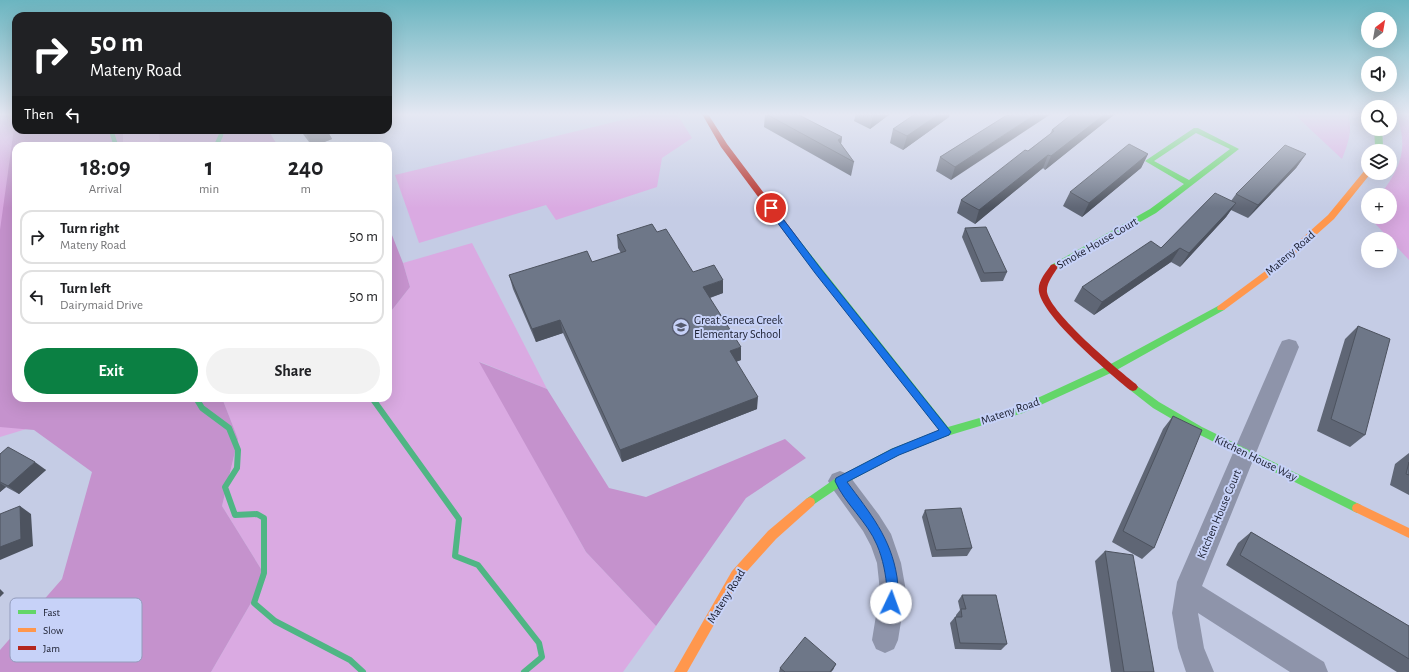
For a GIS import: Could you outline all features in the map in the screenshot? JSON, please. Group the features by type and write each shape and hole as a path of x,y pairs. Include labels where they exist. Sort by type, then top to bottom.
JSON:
{"street":[{"path":"724,145 813,265 946,432"},
{"name":"Smoke House Court","path":"1172,145 1148,161 1188,183"},
{"name":"Smoke House Court","path":"1110,369 1049,307 1043,293 1044,282 1055,266 1153,211 1188,183 1235,149 1228,145"},
{"name":"Mateny Road","path":"680,672 736,575 772,535 811,501 840,481 895,452 946,432 1020,410 1110,369 1218,310 1267,274 1331,217 1361,180"},
{"name":"Kitchen House Court","path":"1200,672 1191,648 1185,613 1190,582 1289,347"},
{"name":"Kitchen House Way","path":"1110,369 1156,405 1199,430 1245,454 1409,533"},
{"path":"840,481 871,523 882,542 889,563 893,591 885,640"},
{"path":"1188,592 1314,672"}],"shaded area":[{"path":"0,145 12,145 12,402 18,402 33,427 0,437"},
{"path":"12,145 12,402 224,402 238,439 222,506 266,577 211,672 0,672 0,650 10,639 10,662 142,662 142,598 45,598 62,579 92,472 34,430 0,427 0,230"},
{"path":"517,145 681,145 662,158 657,187 556,220 546,205 419,243 395,175"},
{"path":"1327,145 1347,145 1342,159"},
{"path":"1402,145 1409,145 1409,260 1397,247 1397,232 1383,232 1376,224 1397,224 1397,188 1385,188 1390,180 1397,180 1397,168 1401,157"},
{"path":"392,235 403,263 410,287 392,310"},
{"path":"472,243 547,389 480,362 586,552 656,626 623,672 211,672 266,577 222,506 238,439 224,402 392,402 392,310 410,287 403,263"},
{"path":"479,362 547,389 609,488 646,497 785,439 806,458 746,498 656,626 586,552"}],"building":[{"path":"823,145 842,145 854,162"},
{"path":"959,145 988,145 955,167 940,157"},
{"path":"1035,145 1065,145 1051,156 1048,155 979,210 961,200 1025,150 1028,151"},
{"path":"1127,145 1132,145 1148,154 1089,203 1070,192"},
{"path":"1285,145 1306,154 1258,205 1236,194"},
{"path":"1215,193 1236,203 1189,253 1180,248 1102,302 1082,287 1151,241 1161,248"},
{"path":"652,224 657,232 666,229 693,272 714,265 723,280 703,287 741,347 730,351 758,397 620,450 560,320 532,329 509,275 587,251 592,262 626,251 617,235"},
{"path":"986,227 1007,272 984,273 965,228"},
{"path":"1358,326 1390,339 1365,435 1331,419"},
{"path":"1173,416 1202,430 1154,548 1123,531"},
{"path":"8,447 35,462 8,486 0,482 0,454"},
{"path":"1409,462 1409,475 1406,474"},
{"path":"20,506 21,539 0,547 0,514"},
{"path":"961,508 972,548 936,550 925,510"},
{"path":"1251,532 1409,626 1409,659 1240,555"},
{"path":"1105,551 1133,555 1154,672 1124,672"},
{"path":"962,595 996,595 1007,644 960,643 955,617 962,617 961,609 966,609"},
{"path":"805,637 836,664 830,672 785,672 780,668"}],"waterway":[{"path":"198,402 202,408 229,428 238,450 237,468 225,487 235,515 257,514 264,518 264,573 254,603 275,621 350,660 363,672"},
{"path":"375,402 459,519 455,556 478,565 539,643 542,657 524,672"}],"traffic: fast":[{"path":"1173,145 1149,161 1189,183"},
{"path":"1054,267 1153,211 1235,149 1228,145"},
{"path":"797,243 946,432"},
{"path":"810,502 840,481 895,452 946,432 1020,410 1110,369 1221,308"},
{"path":"1133,387 1156,405 1199,430 1357,508"}],"traffic: slow":[{"path":"1221,308 1267,274 1331,217 1361,180"},
{"path":"680,672 736,575 772,535 810,502"},
{"path":"1357,508 1409,533"}],"traffic: jam":[{"path":"724,145 797,243"},
{"path":"1054,267 1046,279 1043,288 1046,301 1067,327 1111,369 1133,387"}],"place":[{"name":"Great Seneca Creek Elementary School","path":"681,327"}],"route":[{"path":"771,208 818,271 946,432 895,452 840,481 871,523 882,542 889,563 893,591 891,603"}]}
